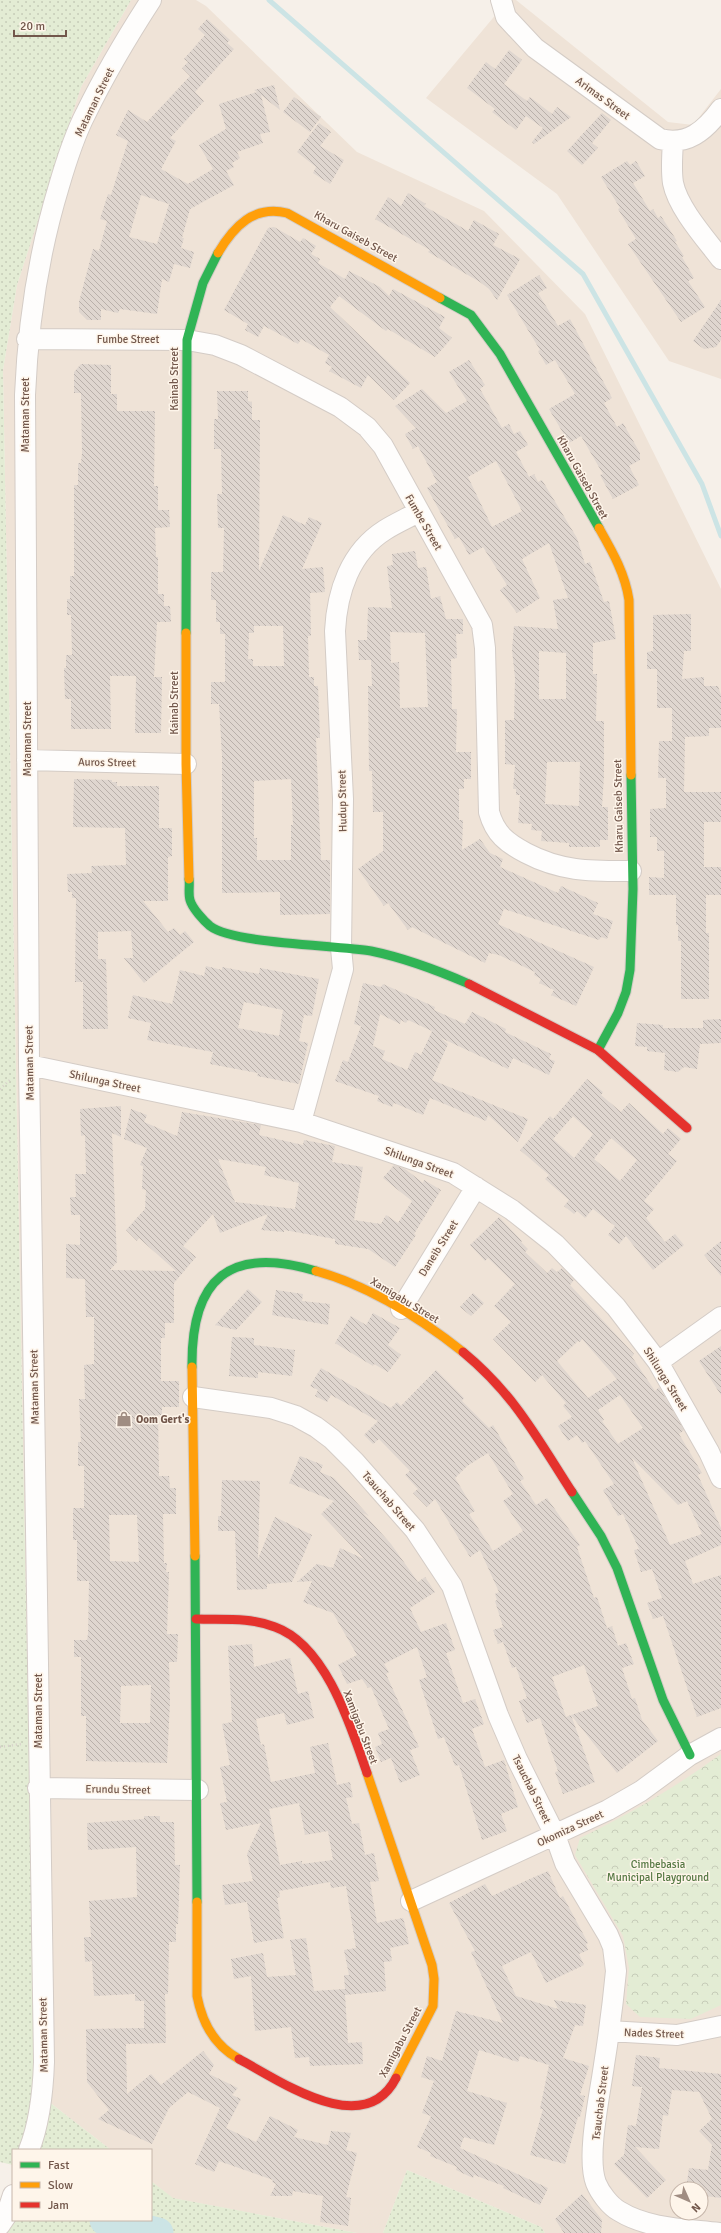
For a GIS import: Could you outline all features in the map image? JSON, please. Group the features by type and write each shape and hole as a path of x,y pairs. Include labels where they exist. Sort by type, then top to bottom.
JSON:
{"street":[{"name":"Mataman Street","path":"29,2149 40,2111 43,2088 29,1065 25,394 27,339 38,269 51,214 66,162 85,114 125,40 151,0"},
{"name":"Arimas Street","path":"501,0 506,17 535,48 660,139 673,142"},
{"path":"719,118 696,135 688,139 673,142 672,171 675,189 701,233 721,259"},
{"name":"Kharu Gaiseb Street","path":"186,340 194,308 222,245 240,223 269,210 288,212 471,315 483,329 500,354 613,554 627,587 630,635 631,871 633,889 630,970 626,992 618,1013 598,1050"},
{"name":"Fumbe Street","path":"27,339 186,340 215,345 241,355 340,407 357,418 383,446 418,512 482,625 485,648 489,812 494,828 513,846 548,864 577,870 631,871"},
{"name":"Kainab Street","path":"186,340 186,764 190,901 195,911 211,927 220,931 250,938 341,948 402,958 439,971 491,994 598,1050 687,1128"},
{"name":"Hudup Street","path":"301,1122 341,979 343,965 341,948 343,799 336,608 346,577 362,550 386,530 418,512"},
{"name":"Auros Street","path":"27,760 186,764"},
{"name":"Shilunga Street","path":"29,1065 301,1122 453,1173 512,1210 555,1244 577,1264 616,1307 658,1362 709,1452 721,1478"},
{"name":"Daneib Street","path":"401,1309 476,1187"},
{"name":"Xamigabu Street","path":"196,1619 268,1624 285,1631 303,1645 313,1657 341,1704 432,1964 435,1994 428,2018 401,2071 386,2093 357,2107 344,2107 322,2102 236,2057 216,2040 207,2029 200,2015 197,1996 198,1790 192,1348 196,1311 202,1294 212,1283 233,1269 258,1263 293,1266 328,1273 401,1309 452,1343 493,1379 519,1409 560,1471 603,1541 617,1568 659,1690 690,1755"},
{"path":"658,1362 721,1317"},
{"name":"Tsauchab Street","path":"193,1397 271,1408 296,1416 316,1427 332,1439 355,1462 415,1530 452,1586 501,1722 520,1765 555,1835 560,1852 608,1935 613,1947 616,1971 595,2127 593,2164 596,2182 606,2199 618,2210 629,2216 653,2224 719,2233"},
{"name":"Okomiza Street","path":"411,1902 626,1801 656,1781 690,1755 721,1738"},
{"name":"Erundu Street","path":"38,1788 198,1790"},
{"name":"Nades Street","path":"609,2031 677,2035 721,2026"},
{"path":"3,2221 12,2198"}],"shaded area":[{"path":"131,0 196,0 206,6 357,152 484,211 585,314 721,589 721,2233 545,2233 541,2227 407,2170 383,2233 357,2233 172,2198 152,2182 152,2149 110,2149 35,2091 3,370 17,285 81,87"},
{"path":"508,0 516,0 668,122 693,125 721,89 721,379 669,361 557,194 426,98"}],"green space":[{"path":"0,0 131,0 81,87 17,285 3,370 35,2091 110,2149 12,2149 12,2165 0,2162"},
{"name":"Cimbebasia Municipal Playground","path":"721,1754 721,2005 691,2019 640,2017 626,2004 629,1968 623,1936 575,1855 580,1838 652,1799 687,1778"},
{"path":"407,2170 541,2227 545,2233 383,2233"},
{"path":"152,2182 173,2198 357,2233 0,2233 12,2221 152,2221"}],"building":[{"path":"207,19 230,40 227,43 234,49 195,92 204,101 170,138 176,141 161,169 188,184 213,169 199,145 226,129 219,104 257,92 254,90 274,85 280,110 261,95 270,132 260,134 263,143 237,152 240,158 232,163 234,167 226,171 234,185 190,209 182,238 184,238 181,248 194,252 190,268 174,264 169,282 162,279 157,314 120,309 118,313 101,309 101,320 87,320 79,312 79,302 93,249 99,251 107,221 100,219 108,194 111,195 128,141 116,135 128,110 147,122 190,76 182,68 188,62 184,59 205,35 198,29","holes":["141,195 169,204 157,244 129,237"]},
{"path":"509,50 522,60 504,84 527,101 530,97 552,114 557,107 571,117 534,144 532,142 543,128 526,116 516,130 492,112 495,109 467,88 486,62 495,69"},
{"path":"294,97 321,117 310,132 283,112"},
{"path":"602,113 611,120 592,143 598,148 582,165 567,151"},
{"path":"319,123 331,132 320,146 344,160 330,184 313,173 316,167 297,152"},
{"path":"627,161 630,165 636,161 645,176 633,183 650,211 653,209 658,218 661,216 677,241 675,242 684,256 682,257 694,278 688,281 705,307 681,322 628,244 636,239 618,209 620,208 601,177"},
{"path":"408,193 426,204 424,206 468,231 474,220 499,234 493,245 520,259 497,300 489,289 480,282 428,252 430,250 375,219 388,197 401,206"},
{"path":"274,227 300,242 303,238 316,246 311,254 320,259 318,263 345,279 349,271 380,287 389,296 393,289 445,317 439,328 452,338 435,357 388,329 386,331 339,296 330,307 410,383 394,400 368,375 361,388 329,371 332,367 325,363 329,355 301,339 298,344 264,326 258,337 245,330 248,324 224,310 268,228"},
{"path":"539,275 547,288 538,293 558,326 570,319 612,398 604,403 617,427 623,423 640,453 640,460 629,466 639,485 613,499 600,475 603,474 581,436 569,443 549,409 575,394 555,360 546,365 538,351 540,350 507,295"},
{"path":"721,300 721,340 716,347 704,349 693,341"},
{"path":"469,360 485,385 480,389 502,428 509,424 514,434 520,431 528,445 516,452 529,477 534,474 538,482 542,480 577,538 585,564 590,562 604,602 609,601 616,639 593,643 593,674 597,674 596,721 604,721 604,776 602,807 608,807 608,840 600,840 600,847 569,847 569,843 541,841 542,831 531,830 532,824 518,823 520,795 516,795 516,789 513,789 515,765 505,764 505,720 514,720 515,678 512,650 514,626 558,629 553,600 568,598 549,543 522,559 540,598 517,613 500,590 507,585 483,547 469,555 459,537 455,539 427,488 437,482 418,446 413,449 405,434 416,428 395,406 422,389 446,413 467,401 449,372","holes":["496,461 522,511 492,527 468,477","539,651 566,653 566,699 539,699","547,762 580,762 579,806 545,804"]},
{"path":"81,364 111,365 111,394 117,394 117,411 155,411 154,486 158,486 158,510 169,510 170,527 155,528 156,557 158,557 158,594 164,594 164,606 170,606 171,622 157,622 154,677 162,677 161,733 135,733 136,676 110,676 111,729 71,729 71,699 65,699 64,668 66,668 66,655 72,655 71,615 67,615 67,599 70,599 70,576 74,576 74,485 78,485 78,463 81,463 82,453 81,393 74,393 74,372"},
{"path":"217,391 248,391 248,401 252,402 252,420 260,420 259,571 283,515 305,525 309,517 322,523 302,569 323,567 325,592 310,593 311,636 308,636 309,677 314,677 314,686 318,686 320,738 316,738 321,860 330,860 330,914 280,915 280,892 222,893 222,756 219,704 211,704 211,682 225,682 225,634 220,634 220,622 216,622 216,600 211,600 211,572 223,572 224,528 218,528 217,494 222,494 221,449 214,449 214,419 218,419","holes":["254,626 283,626 284,666 253,666 253,659 248,659 249,633 254,633","291,779 293,825 291,825 291,860 257,860 257,838 254,838 254,781"]},
{"path":"415,551 418,568 426,567 431,599 440,596 446,619 463,619 463,634 456,634 457,658 451,659 452,709 457,709 456,752 471,752 471,779 464,779 464,789 459,789 459,820 463,820 462,850 480,839 490,853 503,859 500,867 558,893 561,886 598,903 593,914 613,921 607,939 601,937 599,940 504,909 498,924 594,967 576,1006 551,995 554,990 539,983 541,979 534,975 535,972 499,955 489,953 485,963 412,927 408,930 388,903 384,906 358,869 383,851 383,812 373,812 372,771 369,771 368,686 372,686 371,660 359,660 358,640 367,640 368,607 392,608 387,566 393,565 392,554","holes":["390,632 425,633 428,707 400,708 399,662 391,663"]},
{"path":"691,614 691,651 684,651 682,679 704,677 704,686 718,686 721,695 721,728 709,728 709,736 685,737 684,792 721,792 721,822 704,822 704,867 721,867 721,895 706,895 706,933 709,933 709,999 681,999 681,941 678,941 678,925 676,925 676,895 649,895 649,877 664,878 664,851 657,851 657,837 650,837 650,809 666,808 666,778 658,778 659,741 672,741 672,708 657,708 657,669 647,669 647,652 653,651 653,615"},
{"path":"74,779 112,780 112,782 117,782 117,786 159,786 159,828 172,828 172,856 168,857 168,901 143,901 168,932 174,928 180,935 185,931 194,942 144,983 124,958 133,958 131,931 98,932 98,959 106,959 108,1029 83,1029 83,982 75,982 76,898 72,898 72,892 68,892 67,874 92,873 91,866 126,865 125,828 73,827"},
{"path":"206,966 222,970 222,967 259,974 260,968 319,979 312,1016 304,1015 299,1041 308,1043 299,1084 257,1076 258,1073 210,1064 213,1052 147,1040 151,1023 128,1018 133,995 172,1004 180,970 204,976","holes":["244,1002 283,1010 279,1036 238,1028"]},
{"path":"363,983 381,987 383,984 435,1007 434,1010 465,1024 472,1012 506,1029 505,1032 551,1054 549,1059 555,1061 549,1075 513,1058 508,1069 441,1038 448,1044 432,1080 528,1119 518,1142 488,1115 486,1121 430,1098 423,1115 394,1103 392,1107 377,1101 379,1096 335,1081 343,1060 348,1062 361,1026 354,1024","holes":["380,1014 400,1024 401,1020 406,1023 408,1020 432,1031 421,1055 415,1052 407,1070 382,1059 385,1051 373,1046"]},
{"path":"721,1019 721,1043 700,1044 697,1069 684,1067 678,1072 664,1070 665,1053 647,1051 647,1047 635,1046 637,1023 663,1025 663,1028 703,1028 703,1020"},
{"path":"587,1079 603,1092 601,1095 621,1112 629,1103 663,1134 668,1128 681,1139 668,1154 677,1161 644,1201 654,1209 646,1218 665,1242 675,1234 684,1245 653,1270 626,1236 619,1244 608,1235 615,1226 593,1209 585,1218 577,1211 574,1214 564,1206 569,1200 545,1179 549,1175 520,1150 550,1116 553,1119","holes":["573,1116 593,1134 574,1158 553,1139","611,1138 637,1160 620,1181 594,1159"]},
{"path":"121,1106 121,1137 112,1133 117,1262 110,1270 176,1271 139,1238 137,1241 126,1230 145,1209 146,1190 142,1189 143,1166 140,1165 147,1148 124,1139 131,1109 147,1115 144,1122 177,1136 182,1112 261,1125 259,1135 303,1145 304,1140 335,1146 332,1162 363,1167 354,1220 381,1224 386,1215 398,1223 412,1201 383,1178 394,1165 405,1169 423,1183 424,1180 441,1190 414,1234 416,1235 395,1267 368,1249 335,1244 335,1239 284,1230 284,1232 261,1230 268,1214 220,1233 213,1214 183,1246 196,1257 174,1283 174,1323 165,1323 165,1338 161,1338 161,1381 179,1381 179,1407 162,1407 162,1415 158,1415 159,1476 169,1476 170,1488 176,1488 176,1514 163,1514 164,1563 167,1563 166,1572 169,1572 167,1634 178,1634 177,1662 169,1662 170,1702 167,1763 86,1761 86,1716 81,1716 81,1657 74,1657 74,1640 87,1640 89,1581 77,1581 77,1540 73,1540 73,1508 84,1508 84,1466 78,1466 78,1442 81,1442 79,1399 85,1399 84,1365 94,1364 94,1317 86,1317 85,1279 66,1278 66,1244 80,1245 80,1215 71,1215 70,1197 76,1197 75,1174 86,1174 85,1135 81,1136 80,1109","holes":["218,1159 266,1167 264,1175 299,1183 295,1209 235,1202","109,1515 137,1515 139,1562 110,1561","151,1685 150,1723 120,1723 121,1686"]},
{"path":"499,1217 528,1249 525,1252 547,1273 552,1268 557,1272 562,1268 574,1280 570,1285 634,1354 632,1357 655,1391 659,1387 684,1430 679,1434 702,1473 698,1475 721,1528 721,1545 685,1561 693,1584 721,1575 721,1708 697,1717 663,1616 653,1619 647,1603 662,1598 652,1569 641,1572 634,1550 639,1549 623,1514 618,1516 603,1490 614,1484 585,1441 582,1443 577,1435 568,1441 558,1426 572,1417 563,1406 566,1403 542,1375 535,1382 493,1339 511,1322 494,1306 515,1284 488,1258 485,1261 470,1245","holes":["582,1339 617,1379 588,1398 557,1361","620,1395 643,1428 618,1444 602,1421 604,1420 598,1410","632,1458 678,1505 687,1501 702,1534 670,1545"]},
{"path":"721,1241 721,1276 704,1255"},
{"path":"248,1289 262,1302 236,1330 215,1325"},
{"path":"276,1290 303,1294 302,1301 330,1304 328,1325 272,1315"},
{"path":"473,1293 484,1303 471,1316 460,1307"},
{"path":"373,1313 400,1328 388,1345 401,1355 388,1372 374,1364 373,1366 335,1343 351,1316 366,1325"},
{"path":"232,1337 254,1338 254,1345 295,1350 292,1376 258,1372 258,1378 229,1376"},
{"path":"721,1346 721,1395 699,1361"},
{"path":"321,1368 391,1408 397,1402 401,1406 436,1370 464,1398 462,1401 489,1428 493,1425 524,1479 520,1481 536,1505 547,1498 580,1545 577,1547 594,1598 597,1597 607,1628 612,1626 618,1646 626,1643 634,1664 622,1668 632,1699 635,1698 642,1720 658,1741 617,1773 571,1715 595,1782 563,1794 555,1772 558,1771 540,1718 527,1723 519,1701 527,1698 516,1667 512,1668 503,1642 498,1644 493,1630 503,1627 495,1601 497,1600 495,1594 499,1592 480,1550 470,1557 435,1499 427,1507 413,1493 418,1489 405,1475 410,1471 379,1439 373,1444 364,1435 378,1421 331,1395 327,1402 315,1396 318,1390 310,1386","holes":["488,1453 513,1494 503,1501 523,1531 493,1551 469,1514 475,1511 455,1478 467,1466","584,1665 598,1706 566,1717 552,1677"]},
{"path":"300,1456 323,1465 320,1472 334,1478 369,1516 363,1513 391,1544 418,1582 425,1577 435,1592 410,1608 421,1632 446,1623 455,1650 446,1653 463,1703 475,1699 484,1724 472,1729 485,1767 504,1760 518,1807 501,1814 507,1831 482,1840 459,1765 455,1766 444,1737 438,1739 419,1680 427,1677 417,1647 384,1664 389,1672 386,1674 419,1747 410,1750 420,1775 400,1783 391,1758 381,1762 375,1747 382,1744 378,1733 389,1729 371,1687 368,1688 362,1679 347,1684 338,1665 357,1655 333,1613 303,1602 312,1581 297,1582 317,1564 333,1568 340,1548 364,1559 321,1514 334,1501 289,1483"},
{"path":"222,1480 260,1481 258,1559 275,1517 312,1535 292,1582 267,1584 267,1589 237,1590 235,1531 218,1531 218,1516 221,1516"},
{"path":"252,1644 254,1667 290,1658 298,1694 308,1691 314,1718 287,1725 284,1713 256,1719 261,1745 264,1744 271,1782 315,1773 310,1747 328,1743 337,1785 350,1782 353,1797 346,1798 352,1824 359,1823 365,1855 374,1853 379,1881 370,1882 377,1923 403,1918 409,1944 390,1948 392,1961 384,1962 386,1991 345,1995 348,2043 362,2042 363,2064 310,2066 309,2057 295,2058 291,2027 255,2031 251,1976 234,1979 231,1959 263,1953 267,1977 296,1975 290,1940 306,1938 314,1991 345,1989 344,1975 349,1975 344,1950 356,1948 346,1886 331,1888 330,1882 279,1891 280,1897 277,1898 284,1938 254,1943 247,1902 225,1905 222,1885 253,1881 247,1854 261,1823 226,1830 220,1803 227,1802 220,1767 230,1765 222,1724 232,1722 228,1646","holes":["299,1803 305,1835 328,1831 333,1860 302,1864 302,1861 280,1865 269,1809"]},
{"path":"144,1816 160,1816 160,1822 174,1822 175,1865 180,1865 178,1924 176,1924 176,1942 169,1942 168,1994 165,1994 166,2043 126,2044 127,2094 151,2074 161,2085 203,2051 214,2065 209,2074 238,2088 232,2095 241,2099 226,2128 256,2142 270,2116 298,2130 294,2137 328,2145 331,2131 351,2133 346,2150 357,2153 346,2197 351,2198 348,2226 320,2222 323,2196 293,2191 292,2196 270,2196 276,2184 272,2182 273,2180 219,2161 214,2172 195,2164 220,2108 188,2092 169,2108 152,2144 98,2119 109,2110 87,2082 86,2029 144,2028 144,2001 135,2001 135,1994 94,1996 92,1961 85,1962 84,1937 91,1937 89,1901 137,1897 136,1847 88,1850 87,1823 144,1819"},
{"path":"548,1871 560,1898 563,1896 588,1943 586,1944 588,1950 579,1954 584,1965 546,1983 531,1952 502,1966 516,1996 558,2009 554,2000 586,2005 583,2026 575,2025 563,2058 589,2066 580,2095 585,2096 580,2117 578,2117 565,2164 530,2155 543,2109 540,2109 549,2065 520,2056 518,2062 479,2050 467,2091 507,2103 494,2145 464,2137 460,2148 548,2188 540,2205 503,2188 504,2186 474,2175 473,2178 456,2170 457,2167 430,2156 431,2153 417,2147 431,2116 422,2113 434,2081 421,2077 427,2056 442,2061 456,2011 503,2023 471,1952 475,1951 449,1903 485,1884 492,1896"},
{"path":"636,2055 660,2058 659,2068 721,2074 721,2198 709,2196 709,2181 687,2181 689,2168 708,2170 712,2145 699,2131 712,2119 699,2092 672,2090 668,2116 663,2115 659,2149 635,2147 666,2180 647,2198 614,2164 624,2155 628,2125 636,2126 642,2087 632,2086"},
{"path":"582,2194 602,2220 601,2233 564,2233 555,2219"}],"waterway":[{"path":"269,0 583,274 702,484 721,536"},
{"path":"109,2221 158,2233"}],"traffic: fast":[{"path":"186,633 187,340 203,283 218,253"},
{"path":"440,298 471,315 500,354 599,528"},
{"path":"598,1050 618,1013 626,992 630,970 633,889 631,775"},
{"path":"189,879 189,898 193,907 210,926 222,932 240,937 262,940 371,951 421,965 469,984"},
{"path":"192,1367 193,1337 199,1311 208,1291 221,1276 238,1267 260,1263 286,1264 316,1271"},
{"path":"572,1492 601,1536 617,1568 663,1700 690,1755"},
{"path":"195,1556 197,1902"}],"traffic: slow":[{"path":"218,253 231,234 246,220 265,212 275,211 287,213 440,298"},
{"path":"599,528 621,571 629,600 631,775"},
{"path":"186,633 186,764 189,879"},
{"path":"316,1271 356,1285 394,1304 447,1339 463,1352"},
{"path":"192,1367 195,1556"},
{"path":"367,1773 432,1965 434,1979 433,2006 396,2078"},
{"path":"197,1902 197,1996 199,2006 206,2024 216,2040 231,2054 239,2059"}],"traffic: jam":[{"path":"469,984 598,1050 687,1128"},
{"path":"463,1352 497,1384 511,1401 536,1435 572,1492"},
{"path":"196,1619 246,1620 265,1624 275,1627 293,1637 309,1651 322,1669 344,1711 367,1773"},
{"path":"239,2059 298,2091 320,2100 343,2105 364,2105 382,2096 396,2078"}],"place":[{"name":"Oom Gert's","path":"124,1419"}]}
